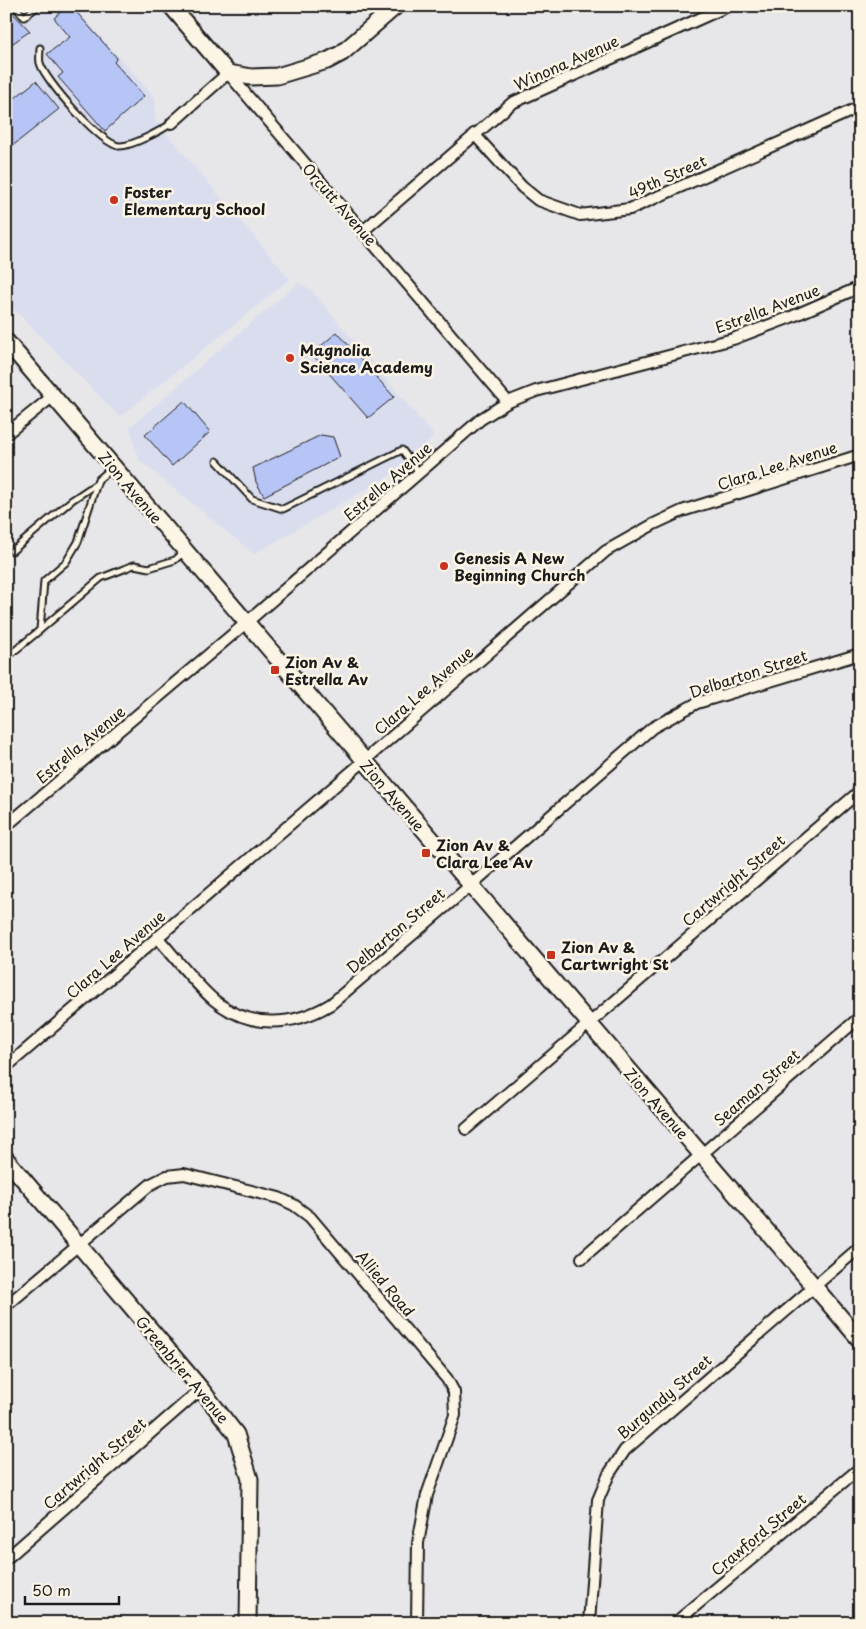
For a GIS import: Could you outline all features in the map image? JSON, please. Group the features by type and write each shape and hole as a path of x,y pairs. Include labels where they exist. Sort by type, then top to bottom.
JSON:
{"main road":[{"name":"Orcutt Avenue","path":"170,6 228,73"},
{"path":"228,73 251,76 277,76 326,61 342,53 396,6"},
{"name":"Zion Avenue","path":"6,340 588,1024 860,1340"},
{"name":"Greenbrier Avenue","path":"6,1159 201,1389 236,1434 250,1479 248,1623"}],"street":[{"name":"Winona Avenue","path":"363,231 512,103 728,6"},
{"path":"172,123 228,73"},
{"name":"Orcutt Avenue","path":"228,73 508,402"},
{"name":"49th Street","path":"474,134 522,187 538,200 580,215 630,209 860,107"},
{"name":"Estrella Avenue","path":"6,826 246,623 481,418 508,402 536,391 733,339 791,317 860,287"},
{"path":"6,434 53,396"},
{"name":"Clara Lee Avenue","path":"6,1067 606,551 654,524 682,512 860,455"},
{"name":"Delbarton Street","path":"158,937 206,992 224,1007 241,1016 258,1021 284,1022 309,1016 331,1004 652,728 697,703 860,654"},
{"name":"Cartwright Street","path":"466,1128 860,791"},
{"name":"Seaman Street","path":"582,1258 860,1017"},
{"name":"Allied Road","path":"6,1306 151,1184 167,1176 184,1174 279,1198 294,1205 310,1217 447,1379 454,1392 455,1415 427,1495 418,1544 417,1623"},
{"name":"Burgundy Street","path":"590,1623 598,1500 616,1461 625,1450 860,1247"},
{"name":"Cartwright Street","path":"6,1559 201,1389"},
{"name":"Crawford Street","path":"675,1623 860,1468"}],"lane":[{"path":"15,6 24,17 38,6"},
{"path":"40,48 40,63 54,88 110,143 120,146 158,133 172,123"},
{"path":"217,461 252,499 283,509 402,450 419,472"},
{"path":"40,630 44,581 66,562 78,542 98,480 113,467"},
{"path":"12,551 72,500 97,484"},
{"path":"6,658 101,578 134,565 149,568 175,560 186,552"}],"shaded area":[{"name":"Foster Elementary School","path":"6,6 73,6 155,98 155,120 290,279 120,417 6,301"},
{"name":"Magnolia Science Academy","path":"298,283 310,289 434,436 396,472 254,554 139,460 130,427"}],"building":[{"path":"6,6 30,31 6,48"},
{"path":"67,6 71,6 117,58 114,62 144,96 105,131 58,77 63,73 47,54 70,37 54,18"},
{"path":"36,81 59,109 11,147 6,140 6,105"},
{"path":"337,332 394,397 368,418 312,354"},
{"path":"184,401 210,432 172,466 145,435"},
{"path":"321,435 333,437 340,457 264,496 256,482 253,468"}],"place":[{"name":"Foster Elementary School","path":"114,200"},
{"name":"Magnolia Science Academy","path":"290,358"},
{"name":"Genesis A New Beginning Church","path":"444,566"},
{"name":"Zion Av & Estrella Av","path":"275,670"},
{"name":"Zion Av & Clara Lee Av","path":"426,853"},
{"name":"Zion Av & Cartwright St","path":"551,955"}]}
